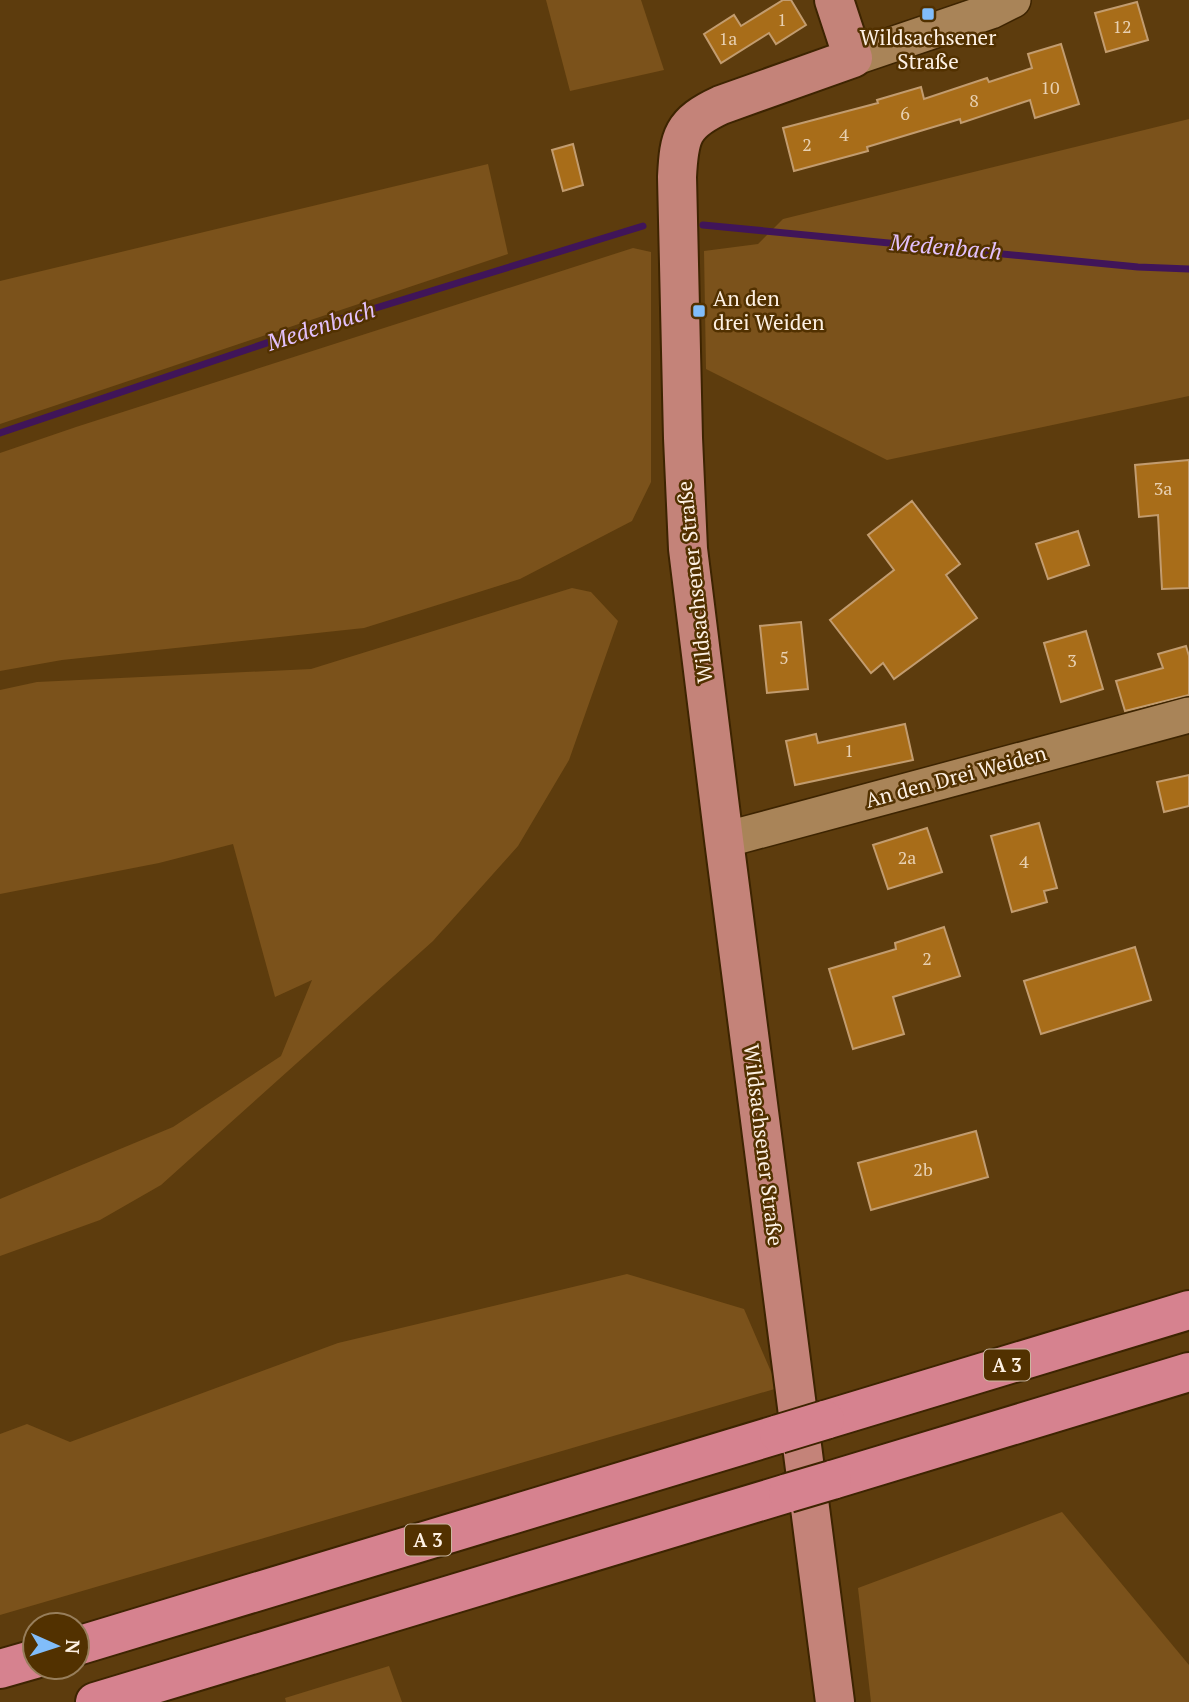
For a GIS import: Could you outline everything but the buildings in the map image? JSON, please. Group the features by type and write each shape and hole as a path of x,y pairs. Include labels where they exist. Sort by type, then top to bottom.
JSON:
{"highway":[{"name":"A 3","path":"91,1642 1189,1310"},
{"path":"95,1702 1189,1372"},
{"path":"0,1669 21,1663"}],"main road":[{"path":"834,0 853,58"},
{"name":"Wildsachsener Straße","path":"835,1702 688,549 677,177 681,139 688,126 702,114 853,58"}],"street":[{"name":"Wildsachsener Straße","path":"853,58 997,4"},
{"name":"An den Drei Weiden","path":"724,840 1189,715"}],"shaded area":[{"path":"546,0 641,0 664,70 570,91"},
{"path":"1189,119 1189,396 887,460 706,369 704,251 758,244 783,219"},
{"path":"488,164 508,254 0,424 0,281"},
{"path":"633,248 651,252 651,482 632,521 520,579 364,628 62,660 0,671 0,453"},
{"path":"572,588 591,592 618,621 569,760 518,846 433,941 161,1185 100,1220 0,1256 0,1199 173,1127 281,1056 312,980 275,997 233,844 159,863 0,894 0,690 37,682 311,669"},
{"path":"627,1274 744,1309 778,1388 0,1615 0,1434 27,1424 70,1442 338,1343"},
{"path":"1062,1512 1189,1665 1189,1702 871,1702 858,1588"},
{"path":"389,1666 402,1702 286,1702 285,1698"}],"waterway":[{"name":"Medenbach","path":"703,225 1138,267 1189,269"},
{"name":"Medenbach","path":"0,433 317,326 643,226"}],"place":[{"name":"Wildsachsener Straße","path":"928,14"},
{"name":"An den drei Weiden","path":"699,311"}]}
